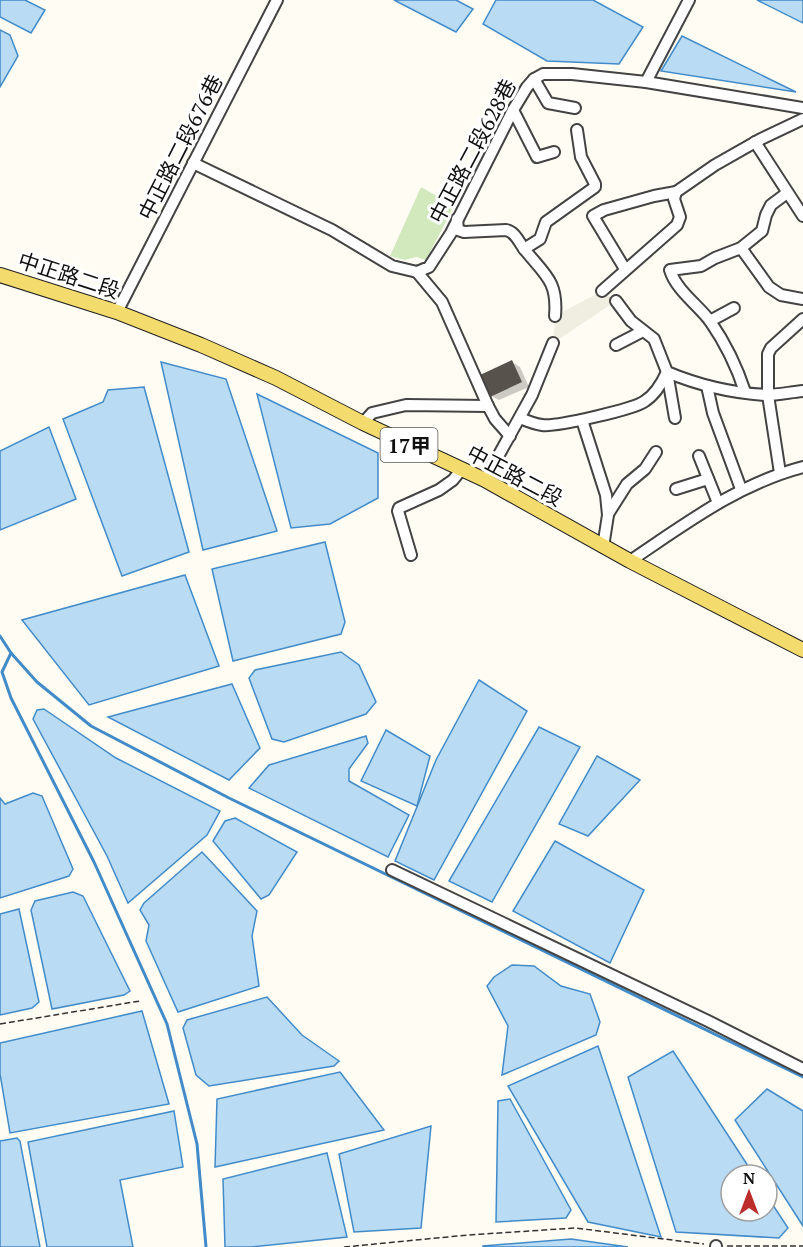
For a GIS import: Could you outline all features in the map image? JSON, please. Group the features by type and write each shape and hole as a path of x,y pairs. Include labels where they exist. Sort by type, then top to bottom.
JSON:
{"main road":[{"name":"中正路二段","path":"0,275 117,312 276,378 363,423 485,480 603,547 803,649"}],"street":[{"name":"中正路二段676巷","path":"117,312 277,0"},
{"path":"646,82 688,0"},
{"name":"中正路二段628巷","path":"417,272 429,267 451,232 513,110 527,87 543,74 556,73 646,82 803,108"},
{"path":"534,79 548,103 575,108"},
{"path":"513,110 537,157 554,152"},
{"path":"625,269 593,216 604,210 676,192 693,182 705,170 803,119"},
{"path":"524,249 540,239 546,222 595,188 580,157 576,130"},
{"path":"755,142 803,216"},
{"path":"194,163 332,230 392,266 417,272 442,302 488,406 495,419 510,436"},
{"path":"602,291 680,222 674,199 676,192"},
{"path":"746,392 736,363 710,321 676,281 670,270 702,266 715,258 741,248 762,231 771,205 787,193"},
{"path":"457,218 458,230 464,232 510,230 551,281 556,302 555,316"},
{"path":"741,248 769,287 781,295 803,299"},
{"path":"616,301 632,321 654,339 667,372 675,418"},
{"path":"710,321 734,308"},
{"path":"780,473 768,395 767,367 771,348 803,319"},
{"path":"616,345 643,331"},
{"path":"485,480 532,396 553,343"},
{"path":"667,372 690,382 746,392 768,395 803,391"},
{"path":"520,418 542,426 582,420 646,401 660,386 667,372"},
{"path":"707,386 712,413 741,489"},
{"path":"363,423 372,412 406,405 488,406"},
{"path":"582,420 606,495 608,515 603,547"},
{"path":"608,515 623,489 645,469 656,452"},
{"path":"699,456 718,503"},
{"path":"630,561 741,489 803,466"},
{"path":"411,555 399,508 439,490 453,480 461,470"},
{"path":"676,489 708,479"},
{"path":"392,870 708,1021 803,1069"}],"path":[{"path":"0,1024 140,1001"},
{"path":"344,1247 575,1228 716,1246 803,1246"}],"green space":[{"path":"421,187 454,206 426,260 416,257 405,260 390,256"}],"shaded area":[{"path":"602,291 616,301 553,343 555,316"}],"water":[{"path":"0,0 25,0 45,10 31,33 0,17"},
{"path":"394,0 456,0 473,9 456,32"},
{"path":"496,0 593,0 643,27 619,64 547,61 483,24"},
{"path":"757,0 803,0 803,23"},
{"path":"0,30 10,35 18,56 0,87"},
{"path":"682,36 796,92 661,71"},
{"path":"161,362 226,379 277,531 203,550"},
{"path":"144,387 189,552 122,576 63,419 103,402 108,390"},
{"path":"257,394 378,453 378,498 330,524 291,528"},
{"path":"49,427 76,499 0,530 0,451"},
{"path":"325,542 345,622 341,634 233,661 212,569"},
{"path":"185,575 219,666 89,705 22,620"},
{"path":"341,652 359,665 376,702 366,714 284,742 272,739 249,678 255,670"},
{"path":"479,680 527,711 434,880 395,861 436,760"},
{"path":"232,684 260,748 229,780 108,717"},
{"path":"44,709 116,758 220,811 207,835 128,903 107,856 33,719 37,710"},
{"path":"539,727 580,747 492,902 449,881"},
{"path":"386,730 430,756 417,806 361,781"},
{"path":"366,736 368,743 349,769 349,781 409,815 388,857 249,788 269,765"},
{"path":"597,756 640,780 588,836 559,824"},
{"path":"33,793 42,796 73,869 69,876 0,898 0,798 5,804"},
{"path":"235,818 297,852 269,895 261,899 213,841 225,821"},
{"path":"555,841 644,890 610,963 513,911"},
{"path":"202,852 257,911 252,936 259,986 178,1012 146,941 149,925 140,910 144,903"},
{"path":"73,892 83,896 130,991 124,995 52,1009 31,910 35,901"},
{"path":"19,909 39,1002 32,1008 0,1015 0,914"},
{"path":"512,965 534,966 561,986 590,994 600,1022 596,1035 502,1075 508,1026 487,986 494,977"},
{"path":"267,997 302,1035 339,1061 334,1066 209,1086 196,1075 183,1028 187,1020"},
{"path":"142,1011 169,1104 10,1133 0,1074 0,1043"},
{"path":"598,1046 661,1237 588,1222 508,1086"},
{"path":"673,1051 746,1163 719,1163 719,1223 779,1223 779,1214 788,1228 779,1238 676,1232 628,1077"},
{"path":"340,1072 384,1130 215,1167 217,1099"},
{"path":"767,1089 803,1111 803,1226 779,1189 779,1163 763,1163 735,1120"},
{"path":"510,1099 571,1210 566,1218 496,1222 498,1101"},
{"path":"174,1111 183,1167 120,1180 133,1247 47,1247 28,1142"},
{"path":"431,1126 421,1228 354,1232 339,1154"},
{"path":"17,1138 20,1141 40,1247 0,1247 0,1141"},
{"path":"327,1153 347,1237 251,1247 225,1247 223,1179"},
{"path":"571,1239 628,1247 483,1247 483,1246"}],"building":[{"path":"512,360 522,382 490,397 480,375"}],"waterway":[{"path":"0,636 11,653 37,682 91,726 229,798 803,1077"},
{"path":"11,653 2,672 11,698 94,862 167,1024 197,1144 206,1247"}]}
